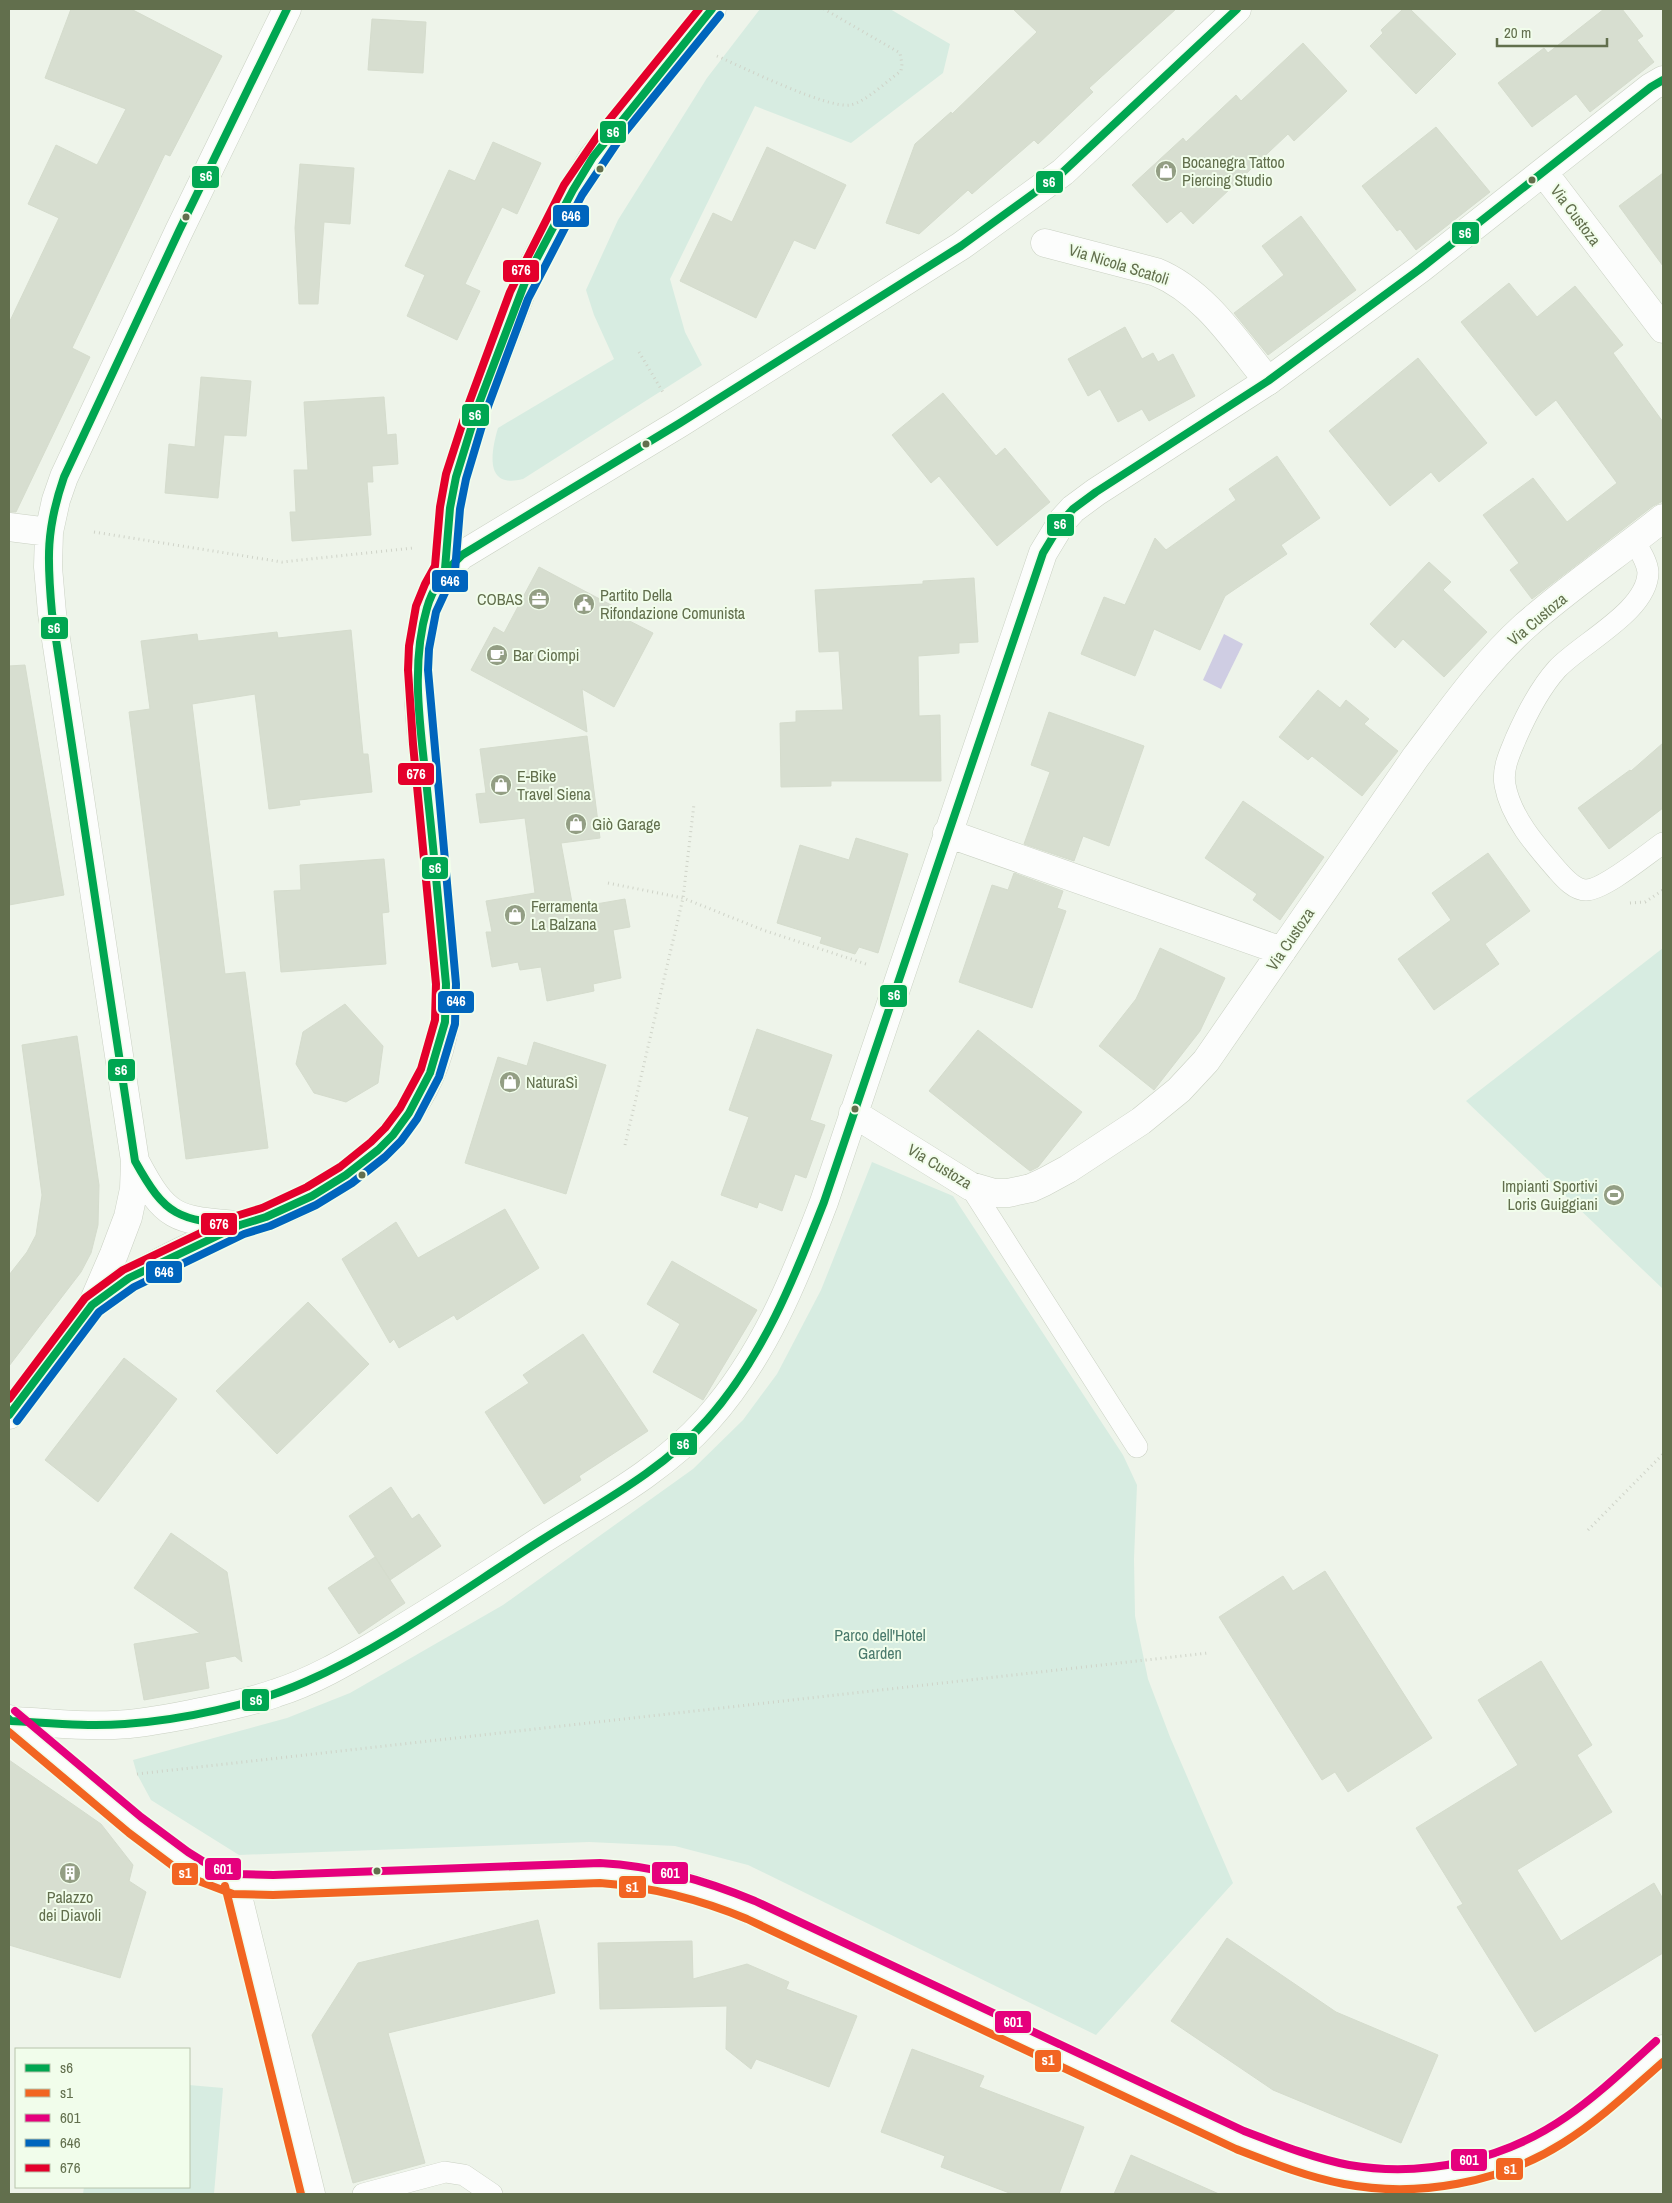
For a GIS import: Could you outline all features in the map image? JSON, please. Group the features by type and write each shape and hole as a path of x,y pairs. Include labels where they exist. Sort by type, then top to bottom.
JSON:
{"street":[{"path":"9,1415 92,1305 128,1217 134,1189 135,1161 52,614 48,567 49,532 56,500 73,456 179,231 287,9"},
{"path":"446,569 449,517 456,477 478,406 527,277 573,190 593,157 712,9"},
{"path":"92,1305 129,1278 156,1264 240,1225 266,1217 312,1196 346,1175 378,1150 393,1135 409,1113 430,1073 445,1022 446,984 423,743 418,670 420,641 426,609 434,588 446,569 462,555 680,423 961,246 1063,172 1237,9"},
{"path":"10,1720 114,1725 163,1719 240,1704 277,1693 342,1664 434,1610 654,1467 688,1440 709,1419 749,1362 777,1313 796,1274 820,1211 1043,553 1063,520 1073,509 1096,492 1268,381 1420,269 1651,87 1663,80"},
{"name":"Via Custoza","path":"1544,173 1663,328"},
{"name":"Via Nicola Scatoli","path":"1045,243 1156,272 1172,278 1198,299 1228,331 1268,381"},
{"name":"Via Custoza","path":"853,1113 970,1186 1001,1193 1031,1188 1068,1169 1140,1121 1179,1090 1206,1061 1415,758 1450,711 1501,650 1526,626 1663,518"},
{"path":"9,527 49,532"},
{"path":"947,833 1282,951"},
{"path":"135,1161 154,1195 172,1212 184,1219 198,1222 240,1225"},
{"path":"10,1720 166,1849 200,1871 235,1884 273,1886 600,1873 632,1874 687,1885 751,1910 1240,2140 1273,2154 1306,2164 1364,2177 1403,2178 1440,2176 1477,2169 1518,2156 1540,2146 1576,2122 1663,2049"},
{"path":"235,1884 312,2194"}],"lane":[{"path":"1634,541 1642,553 1648,574 1638,600 1558,668 1540,690 1524,720 1505,765 1504,783 1514,811 1537,846 1560,874 1573,885 1580,888 1592,889 1602,885 1663,843"},
{"path":"970,1186 1137,1447"},
{"path":"363,2194 445,2172 464,2175 492,2194"}],"path":[{"path":"717,56 798,92 850,105 863,99 901,70 900,53 824,9"},
{"path":"639,352 664,394"},
{"path":"94,532 282,562 414,548"},
{"path":"625,1145 683,898 694,804"},
{"path":"608,883 683,898 763,930 900,975"},
{"path":"1588,1530 1663,1454"},
{"path":"137,1774 1208,1653"}],"green space":[{"path":"760,9 890,9 950,44 943,73 851,143 755,106 670,279 685,332 702,365 523,479 510,481 502,479 496,474 493,466 493,448 498,428 614,359 594,315 586,290 618,220 707,78"},
{"name":"Impianti Sportivi Loris Guiggiani","path":"1663,948 1663,1289 1466,1101"},
{"name":"Parco dell'Hotel Garden","path":"872,1162 953,1196 1123,1455 1137,1485 1134,1559 1135,1616 1148,1679 1170,1737 1233,1883 1096,2035 748,1865 675,1846 589,1842 239,1855 151,1800 137,1774 133,1760 287,1718 350,1693 503,1605 693,1469 743,1420 777,1374 821,1290"},
{"path":"190,2085 223,2088 214,2194 83,2194 84,2188 190,2188"}],"water":[{"path":"1224,634 1243,644 1221,689 1203,680"}],"building":[{"path":"71,9 131,9 222,56 170,156 165,154 72,348 90,357 16,512 9,512 9,323 59,218 28,204 56,145 97,165 126,109 45,78"},
{"path":"1013,9 1176,9 1089,88 1093,92 1038,144 1034,140 972,194 968,190 919,234 886,223 915,144 951,112 952,114 1037,32"},
{"path":"1403,9 1410,9 1456,54 1416,94 1370,46 1383,33 1381,30"},
{"path":"1604,9 1622,9 1643,36 1637,40 1654,62 1590,112 1576,94 1532,127 1498,83 1544,48 1548,53"},
{"path":"372,19 426,22 423,73 368,70"},
{"path":"1303,43 1347,91 1294,141 1288,134 1193,224 1181,211 1167,223 1132,185 1183,138 1186,142 1236,95 1241,101"},
{"path":"1436,127 1490,192 1416,250 1400,229 1397,231 1362,186"},
{"path":"493,142 541,163 517,214 502,207 465,284 480,291 457,340 407,316 425,275 405,266 449,170 475,181"},
{"path":"767,147 846,185 815,249 794,240 756,318 680,281 713,213 732,222"},
{"path":"300,164 354,168 350,224 324,222 318,304 299,304 295,228"},
{"path":"1663,173 1663,266 1619,206"},
{"path":"1301,216 1356,290 1268,355 1234,313 1284,275 1262,246"},
{"path":"1509,283 1537,317 1575,286 1623,345 1613,353 1663,422 1663,501 1653,506 1532,599 1510,570 1519,563 1483,515 1533,478 1567,522 1617,483 1556,400 1536,416 1461,322"},
{"path":"1125,327 1142,359 1153,353 1158,362 1173,354 1195,396 1149,421 1142,409 1118,422 1100,389 1088,396 1068,359"},
{"path":"1418,358 1487,443 1439,482 1431,472 1390,506 1329,431"},
{"path":"201,377 251,381 246,436 224,435 218,498 165,493 169,444 195,447"},
{"path":"943,393 996,456 1005,448 1050,502 997,546 939,476 931,483 892,435"},
{"path":"384,397 387,435 396,434 398,464 372,466 373,482 367,482 371,535 292,541 290,512 296,512 294,470 308,470 304,402"},
{"path":"1277,456 1320,518 1281,545 1287,554 1225,596 1200,650 1154,629 1135,676 1081,654 1104,597 1125,605 1155,538 1166,550 1236,500 1229,489"},
{"path":"1429,562 1451,582 1443,590 1487,632 1444,677 1403,639 1395,648 1370,624"},
{"path":"539,567 613,606 610,611 653,633 614,707 582,689 587,732 471,670 494,627 504,633"},
{"path":"974,578 978,642 959,643 959,653 918,656 919,716 940,715 941,781 831,781 831,786 781,787 780,723 796,722 796,711 843,710 839,651 819,652 815,590 923,584 923,581"},
{"path":"351,630 363,754 368,754 372,792 299,800 300,805 269,809 255,694 192,704 225,974 245,972 268,1148 186,1159 129,712 150,709 141,641 197,634 198,641 277,632 278,638"},
{"path":"25,665 64,895 9,905 9,666"},
{"path":"1318,690 1340,708 1346,700 1369,719 1364,724 1398,751 1362,796 1312,756 1308,760 1279,737"},
{"path":"1049,712 1144,746 1109,846 1083,836 1074,861 1024,844 1050,772 1031,765"},
{"path":"587,736 600,838 561,843 573,908 625,899 630,927 613,930 621,978 593,984 594,991 547,1001 541,967 520,970 518,962 492,967 486,932 492,932 486,901 535,893 525,818 480,823 476,794 486,793 480,749"},
{"path":"1663,743 1663,808 1609,849 1578,808 1631,771"},
{"path":"1243,801 1324,857 1280,920 1253,900 1257,894 1205,858"},
{"path":"856,838 908,854 878,953 859,947 855,954 820,943 822,937 777,923 800,845 849,860"},
{"path":"1488,853 1530,911 1485,944 1499,964 1434,1010 1398,959 1451,920 1432,893"},
{"path":"384,859 389,912 382,913 386,964 281,972 274,891 301,890 300,865"},
{"path":"1014,873 1063,891 1057,908 1066,911 1032,1008 959,982 992,885 1008,890"},
{"path":"1160,948 1225,978 1200,1031 1154,1090 1099,1046 1136,999"},
{"path":"345,1004 383,1046 378,1083 346,1102 314,1093 296,1064 303,1032"},
{"path":"757,1029 832,1055 810,1120 825,1125 806,1178 795,1174 782,1211 759,1202 757,1208 721,1195 749,1117 729,1110"},
{"path":"978,1030 1082,1112 1038,1167 1030,1171 929,1091"},
{"path":"77,1036 99,1185 98,1225 91,1253 81,1272 9,1366 9,1275 27,1252 36,1235 42,1195 22,1045"},
{"path":"534,1042 606,1065 566,1194 465,1163 498,1057 527,1066"},
{"path":"505,1209 539,1268 457,1320 454,1315 399,1348 394,1339 390,1343 342,1259 396,1222 418,1258"},
{"path":"672,1261 757,1310 703,1400 653,1372 680,1324 647,1304"},
{"path":"308,1302 369,1364 277,1454 216,1391"},
{"path":"583,1334 648,1431 579,1476 581,1480 544,1504 485,1412 529,1383 523,1375"},
{"path":"124,1358 177,1399 98,1502 45,1460"},
{"path":"391,1487 412,1519 419,1514 441,1546 390,1580 349,1516"},
{"path":"171,1533 227,1572 242,1662 235,1656 205,1662 209,1688 144,1700 134,1644 200,1633 134,1588"},
{"path":"375,1557 405,1603 359,1634 328,1588"},
{"path":"1325,1571 1432,1738 1348,1792 1335,1772 1322,1780 1219,1617 1283,1576 1293,1591"},
{"path":"1541,1661 1592,1745 1577,1755 1612,1812 1517,1870 1561,1941 1654,1883 1663,1899 1663,1953 1535,2032 1457,1907 1463,1904 1416,1828 1518,1765 1478,1700"},
{"name":"Palazzo dei Diavoli","path":"9,1760 101,1824 133,1865 129,1881 146,1892 120,1978 9,1945"},
{"path":"538,1920 555,1993 388,2033 425,2163 353,2183 312,2035 358,1963"},
{"path":"1227,1938 1336,2012 1438,2055 1401,2143 1273,2090 1171,2021"},
{"path":"692,1941 693,1979 747,1964 789,1982 786,1989 857,2016 829,2087 756,2059 751,2069 726,2049 727,2006 600,2009 598,1943"},
{"path":"912,2049 984,2076 979,2087 1084,2127 1059,2194 1012,2194 941,2167 945,2156 881,2132"},
{"path":"1131,2155 1219,2194 1114,2194"}],"transit line":[{"name":"s6","path":"240,1225 202,1221 176,1212 165,1205 156,1194 135,1161 52,613 49,544 54,513 64,477 179,231 287,9"},
{"name":"676","path":"9,1399 85,1298 123,1270 236,1216 262,1208 307,1187 340,1167 385,1128 400,1108 421,1069 435,1020 436,984 413,744 408,670 409,646 416,606 435,566 440,507 446,474 469,403 510,292 564,185 605,125 699,9"},
{"name":"s6","path":"445,569 450,508 456,477 478,406 527,277 573,190 593,157 712,9"},
{"name":"s6","path":"9,1415 92,1305 129,1278 240,1225 266,1217 312,1196 346,1175 378,1150 393,1135 409,1113 430,1073 445,1022 446,984 420,727 418,679 422,631 427,608 436,586 451,567 462,555 680,423 961,246 1063,172 1237,9"},
{"name":"646","path":"17,1421 99,1312 134,1287 244,1234 270,1226 316,1205 352,1183 385,1157 401,1141 417,1119 439,1077 455,1024 456,984 428,670 429,649 436,612 455,571 460,509 466,479 487,409 528,299 582,195 621,137 720,15"},
{"name":"s6","path":"9,1719 11,1721 82,1725 147,1722 217,1710 263,1698 305,1682 366,1651 426,1616 628,1486 670,1456 689,1439 727,1396 745,1370 761,1344 801,1260 824,1202 1043,553 1063,520 1073,509 1096,492 1268,381 1420,269 1651,87 1663,80"},
{"name":"601","path":"15,1711 141,1817 188,1852 204,1862 237,1874 273,1875 600,1863 640,1867 679,1875 755,1901 1244,2131 1309,2155 1349,2165 1406,2169 1434,2167 1490,2155 1542,2132 1566,2117 1589,2100 1656,2041"},
{"name":"s1","path":"9,1732 129,1833 177,1869 196,1880 233,1894 273,1895 600,1883 675,1895 747,1919 1236,2149 1303,2174 1344,2184 1372,2188 1429,2188 1458,2184 1513,2168 1539,2157 1590,2125 1663,2062"},
{"name":"s1","path":"225,1886 301,2194"}],"place":[{"name":"Bocanegra Tattoo Piercing Studio","path":"1166,171"},
{"name":"COBAS","path":"539,599"},
{"name":"Partito Della Rifondazione Comunista","path":"584,604"},
{"name":"Bar Ciompi","path":"497,655"},
{"name":"E-Bike Travel Siena","path":"501,785"},
{"name":"Giò Garage","path":"576,824"},
{"name":"Ferramenta La Balzana","path":"515,915"},
{"name":"NaturaSì","path":"510,1082"},
{"name":"Impianti Sportivi Loris Guiggiani","path":"1614,1195"},
{"name":"Palazzo dei Diavoli","path":"70,1873"}]}
